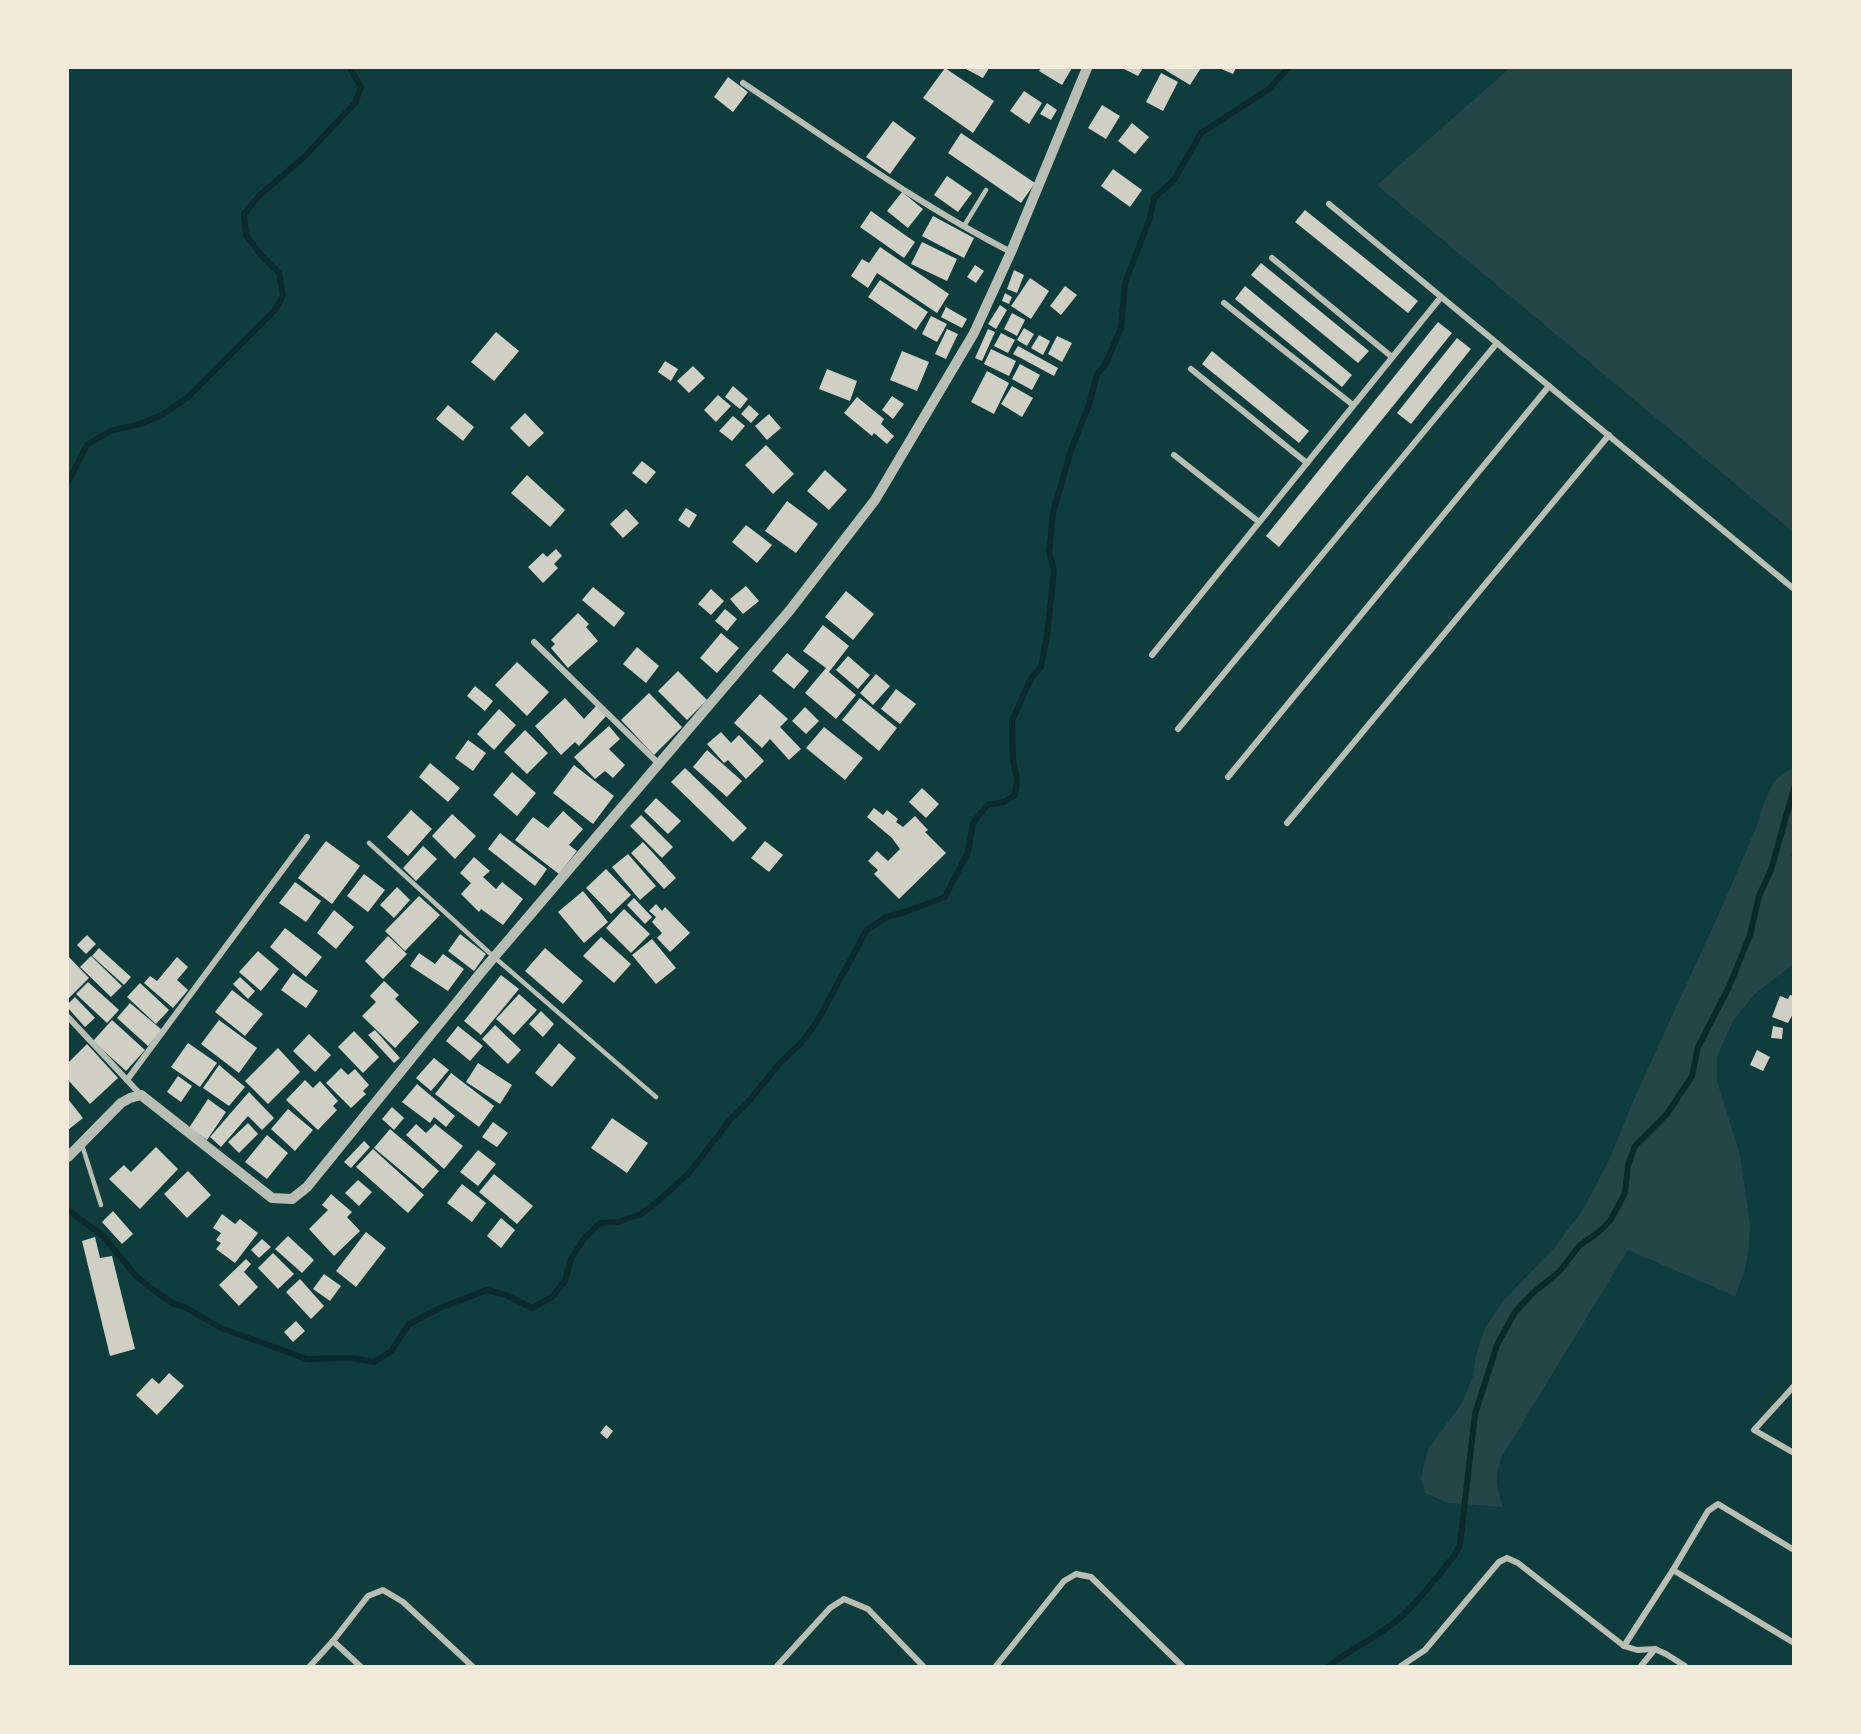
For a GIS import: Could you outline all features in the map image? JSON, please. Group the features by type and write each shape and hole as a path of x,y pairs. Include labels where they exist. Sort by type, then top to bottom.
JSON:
{"street":[{"path":"68,1017 141,1095 272,1197 292,1198 307,1187 494,957 790,610 875,500 974,333 1011,252 1087,68"},
{"path":"743,83 964,226 1011,252"},
{"path":"1329,204 1794,588"},
{"path":"1272,258 1392,357"},
{"path":"1152,655 1441,297"},
{"path":"1224,303 1353,405"},
{"path":"1178,729 1497,343"},
{"path":"1191,369 1307,463"},
{"path":"1228,777 1549,386"},
{"path":"1287,823 1609,435"},
{"path":"1174,455 1259,522"},
{"path":"534,642 659,764"},
{"path":"127,1080 307,837"},
{"path":"68,1157 121,1103 141,1095"},
{"path":"1794,1386 1754,1430 1794,1453"},
{"path":"1624,1646 1708,1511 1718,1504 1794,1550"},
{"path":"1401,1666 1425,1650 1499,1562 1507,1558 1518,1563 1624,1646 1637,1650 1655,1649 1685,1666"},
{"path":"1673,1570 1794,1643"},
{"path":"996,1666 1064,1581 1076,1574 1091,1578 1182,1666"},
{"path":"310,1666 368,1596 383,1590 403,1602 472,1666"},
{"path":"777,1666 830,1608 844,1599 868,1609 923,1666"},
{"path":"333,1641 360,1666"},
{"path":"1641,1666 1655,1649"}],"lane":[{"path":"964,226 986,190"},
{"path":"369,843 494,957 656,1097"},
{"path":"81,1142 101,1205"}],"shaded area":[{"path":"1510,68 1793,68 1793,532 1377,185"},
{"path":"1793,768 1794,848 1791,856 1794,858 1793,964 1754,995 1733,1021 1717,1056 1717,1081 1740,1155 1750,1225 1745,1270 1735,1296 1628,1250 1501,1458 1497,1482 1503,1507 1448,1503 1425,1493 1421,1478 1428,1449 1462,1403 1473,1376 1476,1355 1485,1328 1503,1301 1555,1247 1584,1208 1610,1158 1634,1099 1722,907 1756,828 1765,800 1774,782"}],"building":[{"path":"945,68 994,101 973,133 923,98"},
{"path":"964,68 989,68 983,78"},
{"path":"1041,68 1072,68 1062,85 1039,71"},
{"path":"1122,68 1143,68 1138,76"},
{"path":"1162,68 1201,68 1190,85"},
{"path":"1219,68 1236,68 1233,74"},
{"path":"1161,73 1178,82 1163,111 1146,102"},
{"path":"728,77 748,92 733,112 714,97"},
{"path":"1024,91 1042,103 1029,124 1010,111"},
{"path":"1047,103 1057,110 1051,120 1040,114"},
{"path":"1102,105 1120,116 1106,139 1088,128"},
{"path":"893,121 916,138 890,174 866,157"},
{"path":"1132,123 1149,137 1135,154 1118,141"},
{"path":"961,133 1035,183 1021,203 948,153"},
{"path":"1113,169 1142,190 1130,207 1101,186"},
{"path":"947,176 972,193 958,212 934,195"},
{"path":"902,192 923,209 908,228 887,211"},
{"path":"1305,210 1418,301 1408,313 1295,222"},
{"path":"871,211 915,242 904,258 860,227"},
{"path":"933,216 974,238 964,258 922,236"},
{"path":"922,242 957,259 947,281 911,264"},
{"path":"880,247 949,294 937,313 877,273 868,288 851,276 862,259 869,263"},
{"path":"1261,263 1369,351 1358,363 1251,275"},
{"path":"975,265 984,271 976,283 967,277"},
{"path":"1014,270 1024,275 1017,293 1007,289"},
{"path":"1030,278 1049,291 1031,319 1011,306"},
{"path":"880,280 928,312 916,330 868,297"},
{"path":"1065,286 1077,295 1061,315 1050,306"},
{"path":"1245,286 1352,375 1342,387 1235,299"},
{"path":"1005,293 1012,297 1009,304 1002,301"},
{"path":"1000,305 1007,310 996,329 988,324"},
{"path":"946,307 967,319 962,328 941,317"},
{"path":"1012,313 1025,320 1017,336 1004,329"},
{"path":"931,316 947,324 937,342 922,334"},
{"path":"1438,322 1452,333 1279,547 1266,536"},
{"path":"1024,328 1034,334 1027,346 1017,340"},
{"path":"947,329 958,334 946,359 935,354"},
{"path":"988,329 995,332 982,361 975,358"},
{"path":"496,332 519,351 494,381 471,362"},
{"path":"1001,333 1015,340 1008,353 994,346"},
{"path":"1039,335 1050,341 1043,355 1031,348"},
{"path":"1057,336 1072,343 1062,362 1048,354"},
{"path":"1457,338 1471,349 1411,424 1397,413"},
{"path":"1018,346 1058,368 1054,376 1013,354"},
{"path":"991,349 1016,361 1009,376 984,364"},
{"path":"902,351 929,362 917,391 890,380"},
{"path":"1212,351 1309,431 1299,443 1202,364"},
{"path":"665,361 678,369 671,381 658,372"},
{"path":"1020,364 1040,375 1032,390 1012,379"},
{"path":"693,366 705,378 689,393 677,381"},
{"path":"827,369 857,381 850,401 819,389"},
{"path":"987,371 1009,383 994,414 971,402"},
{"path":"733,386 748,399 740,409 725,397"},
{"path":"1012,386 1033,398 1022,417 1001,404"},
{"path":"718,395 731,406 716,422 704,410"},
{"path":"892,396 904,404 893,419 882,410"},
{"path":"857,397 884,419 881,424 894,436 887,444 874,433 872,436 844,413"},
{"path":"448,405 474,427 463,441 436,419"},
{"path":"749,405 759,414 751,423 741,414"},
{"path":"525,413 544,433 529,447 510,428"},
{"path":"769,414 781,428 767,440 755,426"},
{"path":"733,416 745,426 732,441 719,431"},
{"path":"766,445 794,474 773,494 745,465"},
{"path":"642,461 656,472 646,484 632,473"},
{"path":"825,470 847,490 829,510 807,491"},
{"path":"527,475 565,510 550,527 511,493"},
{"path":"787,501 818,524 796,553 765,531"},
{"path":"686,508 697,515 689,528 678,520"},
{"path":"626,509 639,523 623,538 610,524"},
{"path":"746,525 772,545 757,563 732,542"},
{"path":"556,549 562,556 554,564 558,568 543,583 528,567 543,553 547,557"},
{"path":"746,586 759,601 743,614 730,599"},
{"path":"593,587 625,613 614,627 582,600"},
{"path":"711,589 724,601 711,615 698,604"},
{"path":"846,591 874,614 853,640 825,617"},
{"path":"725,609 737,619 727,631 715,621"},
{"path":"578,613 589,624 586,627 598,641 568,668 551,648 555,644 551,640"},
{"path":"823,625 849,646 829,672 856,695 836,719 805,693 826,668 803,651"},
{"path":"721,633 739,648 717,673 700,658"},
{"path":"637,647 659,666 646,683 623,664"},
{"path":"787,653 809,671 794,689 772,671"},
{"path":"848,656 870,675 858,689 836,670"},
{"path":"517,662 549,692 527,716 495,685"},
{"path":"678,671 707,700 687,720 658,691"},
{"path":"876,674 890,686 873,705 860,693"},
{"path":"475,686 493,701 485,711 467,696"},
{"path":"896,689 916,704 900,724 881,709"},
{"path":"649,693 682,727 654,755 621,720"},
{"path":"760,694 788,719 780,727 801,749 789,760 770,739 762,748 734,723"},
{"path":"565,698 584,719 597,705 607,715 579,746 575,742 561,755 535,726"},
{"path":"860,698 897,728 879,751 842,720"},
{"path":"805,707 819,721 806,734 792,721"},
{"path":"499,709 516,725 494,750 477,734"},
{"path":"609,726 620,739 609,749 625,765 613,778 605,771 595,779 574,757"},
{"path":"824,727 863,758 845,780 806,748"},
{"path":"525,730 548,753 527,774 504,752"},
{"path":"721,732 731,743 739,735 764,761 746,779 728,760 724,763 707,744"},
{"path":"468,740 486,753 473,771 455,758"},
{"path":"707,750 742,781 727,797 693,767"},
{"path":"430,763 460,788 448,802 419,777"},
{"path":"574,765 614,796 593,824 553,793"},
{"path":"685,768 747,828 733,842 671,782"},
{"path":"512,772 536,793 517,816 493,795"},
{"path":"922,788 939,804 926,818 909,802"},
{"path":"656,798 681,821 668,834 644,811"},
{"path":"874,808 883,815 887,810 898,819 896,822 903,827 915,816 928,830 925,832 946,853 899,899 874,874 878,870 868,861 877,851 888,861 900,849 892,838 867,817"},
{"path":"411,810 432,829 408,856 387,837"},
{"path":"563,811 583,829 569,845 577,851 559,874 515,840 533,817 548,828"},
{"path":"452,814 476,836 455,859 432,836"},
{"path":"641,815 673,847 662,858 630,826"},
{"path":"500,833 547,869 535,886 488,849"},
{"path":"326,841 360,866 332,904 298,878"},
{"path":"765,841 783,855 769,872 751,858"},
{"path":"643,842 676,878 664,889 631,853"},
{"path":"423,846 437,859 416,881 403,868"},
{"path":"628,854 656,886 640,900 612,867"},
{"path":"474,857 490,871 483,877 496,889 502,882 523,899 503,925 481,909 479,912 461,894 471,883 460,873"},
{"path":"606,869 631,895 611,914 586,888"},
{"path":"364,874 385,890 368,912 347,896"},
{"path":"295,882 321,901 306,922 279,903"},
{"path":"397,887 410,900 394,918 380,905"},
{"path":"583,891 608,922 584,943 558,912"},
{"path":"419,896 440,915 405,951 385,931"},
{"path":"634,898 652,917 645,924 627,905"},
{"path":"656,904 662,911 665,907 690,933 670,952 657,938 662,933 652,922 656,917 649,911"},
{"path":"624,909 650,934 631,953 606,928"},
{"path":"334,910 354,927 336,949 317,933"},
{"path":"285,928 322,957 306,977 270,947"},
{"path":"460,934 486,954 474,971 448,951"},
{"path":"87,935 96,944 86,954 77,945"},
{"path":"388,936 407,954 383,979 365,961"},
{"path":"601,937 631,964 614,983 583,956"},
{"path":"652,939 676,968 656,984 632,955"},
{"path":"99,948 131,977 124,985 92,956"},
{"path":"545,948 583,981 563,1004 525,971"},
{"path":"258,951 279,969 261,991 239,972"},
{"path":"419,953 435,964 443,954 464,969 448,991 410,966"},
{"path":"68,956 89,978 68,999"},
{"path":"91,956 122,986 111,997 80,967"},
{"path":"177,957 188,967 177,980 188,990 173,1008 144,983 150,976 157,981"},
{"path":"293,973 318,991 306,1008 281,990"},
{"path":"501,975 519,989 481,1035 464,1021"},
{"path":"240,977 255,991 248,999 233,984"},
{"path":"384,981 399,995 395,999 419,1022 395,1048 362,1016 376,1002 370,996"},
{"path":"88,982 119,1010 107,1023 76,994"},
{"path":"140,983 169,1010 156,1024 127,997"},
{"path":"232,990 263,1014 245,1036 215,1012"},
{"path":"519,994 537,1010 514,1035 496,1019"},
{"path":"1790,995 1794,996 1794,1012 1788,1023 1772,1017 1780,996 1788,999"},
{"path":"75,997 95,1018 85,1027 68,1008 68,1004"},
{"path":"130,1003 162,1030 148,1046 117,1018"},
{"path":"541,1011 554,1024 543,1037 529,1024"},
{"path":"112,1020 145,1050 126,1071 93,1041"},
{"path":"219,1020 257,1048 239,1073 201,1044"},
{"path":"495,1025 521,1050 508,1064 482,1039"},
{"path":"458,1026 483,1046 470,1061 446,1041"},
{"path":"1773,1026 1783,1028 1782,1039 1771,1038"},
{"path":"375,1030 400,1058 394,1063 368,1035"},
{"path":"354,1031 379,1057 363,1073 338,1047"},
{"path":"309,1034 331,1055 315,1072 293,1051"},
{"path":"188,1043 217,1063 200,1087 171,1067"},
{"path":"559,1043 576,1058 552,1087 535,1073"},
{"path":"87,1044 118,1078 90,1104 68,1080 68,1063"},
{"path":"278,1048 300,1072 268,1104 245,1081"},
{"path":"1757,1050 1770,1057 1763,1071 1750,1065"},
{"path":"434,1058 449,1070 431,1091 416,1078"},
{"path":"478,1063 512,1085 500,1104 466,1082"},
{"path":"219,1065 245,1087 229,1106 203,1088"},
{"path":"341,1068 348,1075 355,1069 369,1085 363,1091 366,1094 351,1108 326,1083"},
{"path":"451,1073 494,1106 479,1127 435,1094"},
{"path":"178,1076 192,1086 181,1102 167,1092"},
{"path":"305,1080 313,1088 320,1081 338,1101 333,1106 337,1110 318,1130 286,1100"},
{"path":"417,1084 455,1116 446,1127 434,1117 430,1123 402,1102"},
{"path":"249,1092 274,1118 262,1130 248,1116 221,1147 210,1137"},
{"path":"68,1099 83,1118 68,1130"},
{"path":"208,1099 226,1112 207,1140 189,1128"},
{"path":"392,1107 404,1118 394,1130 382,1119"},
{"path":"288,1109 313,1130 295,1151 271,1129"},
{"path":"612,1118 648,1143 627,1173 591,1148"},
{"path":"493,1122 508,1133 497,1147 482,1137"},
{"path":"248,1123 258,1134 239,1153 228,1142"},
{"path":"416,1124 426,1133 435,1124 463,1146 444,1169 406,1135"},
{"path":"390,1129 439,1171 423,1189 374,1148"},
{"path":"267,1135 288,1153 267,1179 245,1162"},
{"path":"364,1141 370,1147 351,1168 344,1162"},
{"path":"156,1147 178,1169 140,1209 109,1179 124,1165 131,1172"},
{"path":"373,1149 424,1195 408,1213 356,1167"},
{"path":"478,1150 496,1164 478,1186 460,1172"},
{"path":"188,1171 211,1195 187,1218 164,1194"},
{"path":"494,1174 533,1206 517,1224 479,1192"},
{"path":"358,1180 372,1192 359,1206 345,1193"},
{"path":"462,1184 486,1203 472,1222 447,1203"},
{"path":"331,1194 352,1212 347,1217 360,1231 334,1256 309,1229 328,1210 322,1205"},
{"path":"113,1211 133,1234 122,1244 102,1222"},
{"path":"222,1214 235,1224 240,1219 258,1233 235,1263 216,1249 221,1243 216,1240 221,1233 213,1228"},
{"path":"501,1218 515,1230 501,1248 487,1236"},
{"path":"366,1232 386,1248 356,1287 336,1271"},
{"path":"288,1236 314,1260 302,1273 275,1249"},
{"path":"95,1237 100,1258 112,1256 135,1349 110,1356 82,1241"},
{"path":"262,1239 271,1247 259,1258 251,1250"},
{"path":"273,1253 294,1274 278,1289 258,1268"},
{"path":"246,1259 251,1264 244,1272 258,1287 239,1306 219,1285"},
{"path":"324,1274 341,1286 330,1301 313,1289"},
{"path":"300,1279 324,1306 311,1319 286,1292"},
{"path":"296,1321 305,1331 293,1342 284,1332"},
{"path":"169,1373 184,1386 157,1415 136,1395 152,1378 159,1384"},
{"path":"606,1425 613,1431 607,1439 600,1433"}],"waterway":[{"path":"68,482 87,445 110,431 140,424 162,415 188,397 275,310 283,295 279,273 246,235 244,214 260,195 304,157 355,103 361,87 350,68"},
{"path":"68,1210 103,1236 136,1276 152,1289 174,1304 185,1307 221,1328 307,1359 351,1358 374,1362 391,1351 409,1324 440,1308 487,1290 506,1295 532,1308 552,1297 565,1281 571,1259 583,1240 600,1223 618,1222 641,1214 689,1173 730,1120 779,1064 801,1043 817,1022 866,931 886,917 945,897 968,852 973,823 987,805 1004,802 1015,795 1017,780 1013,759 1012,721 1031,678 1041,667 1047,636 1054,570 1049,552 1053,513 1071,450 1089,405 1097,374 1105,365 1121,328 1125,283 1150,218 1154,198 1174,180 1201,133 1269,89 1288,68"},
{"path":"1329,1666 1385,1630 1402,1616 1429,1587 1460,1545 1475,1414 1497,1345 1515,1312 1534,1292 1559,1272 1579,1246 1610,1221 1625,1193 1628,1165 1635,1146 1667,1114 1692,1076 1698,1047 1729,987 1750,935 1759,896 1771,870 1794,788"}]}
